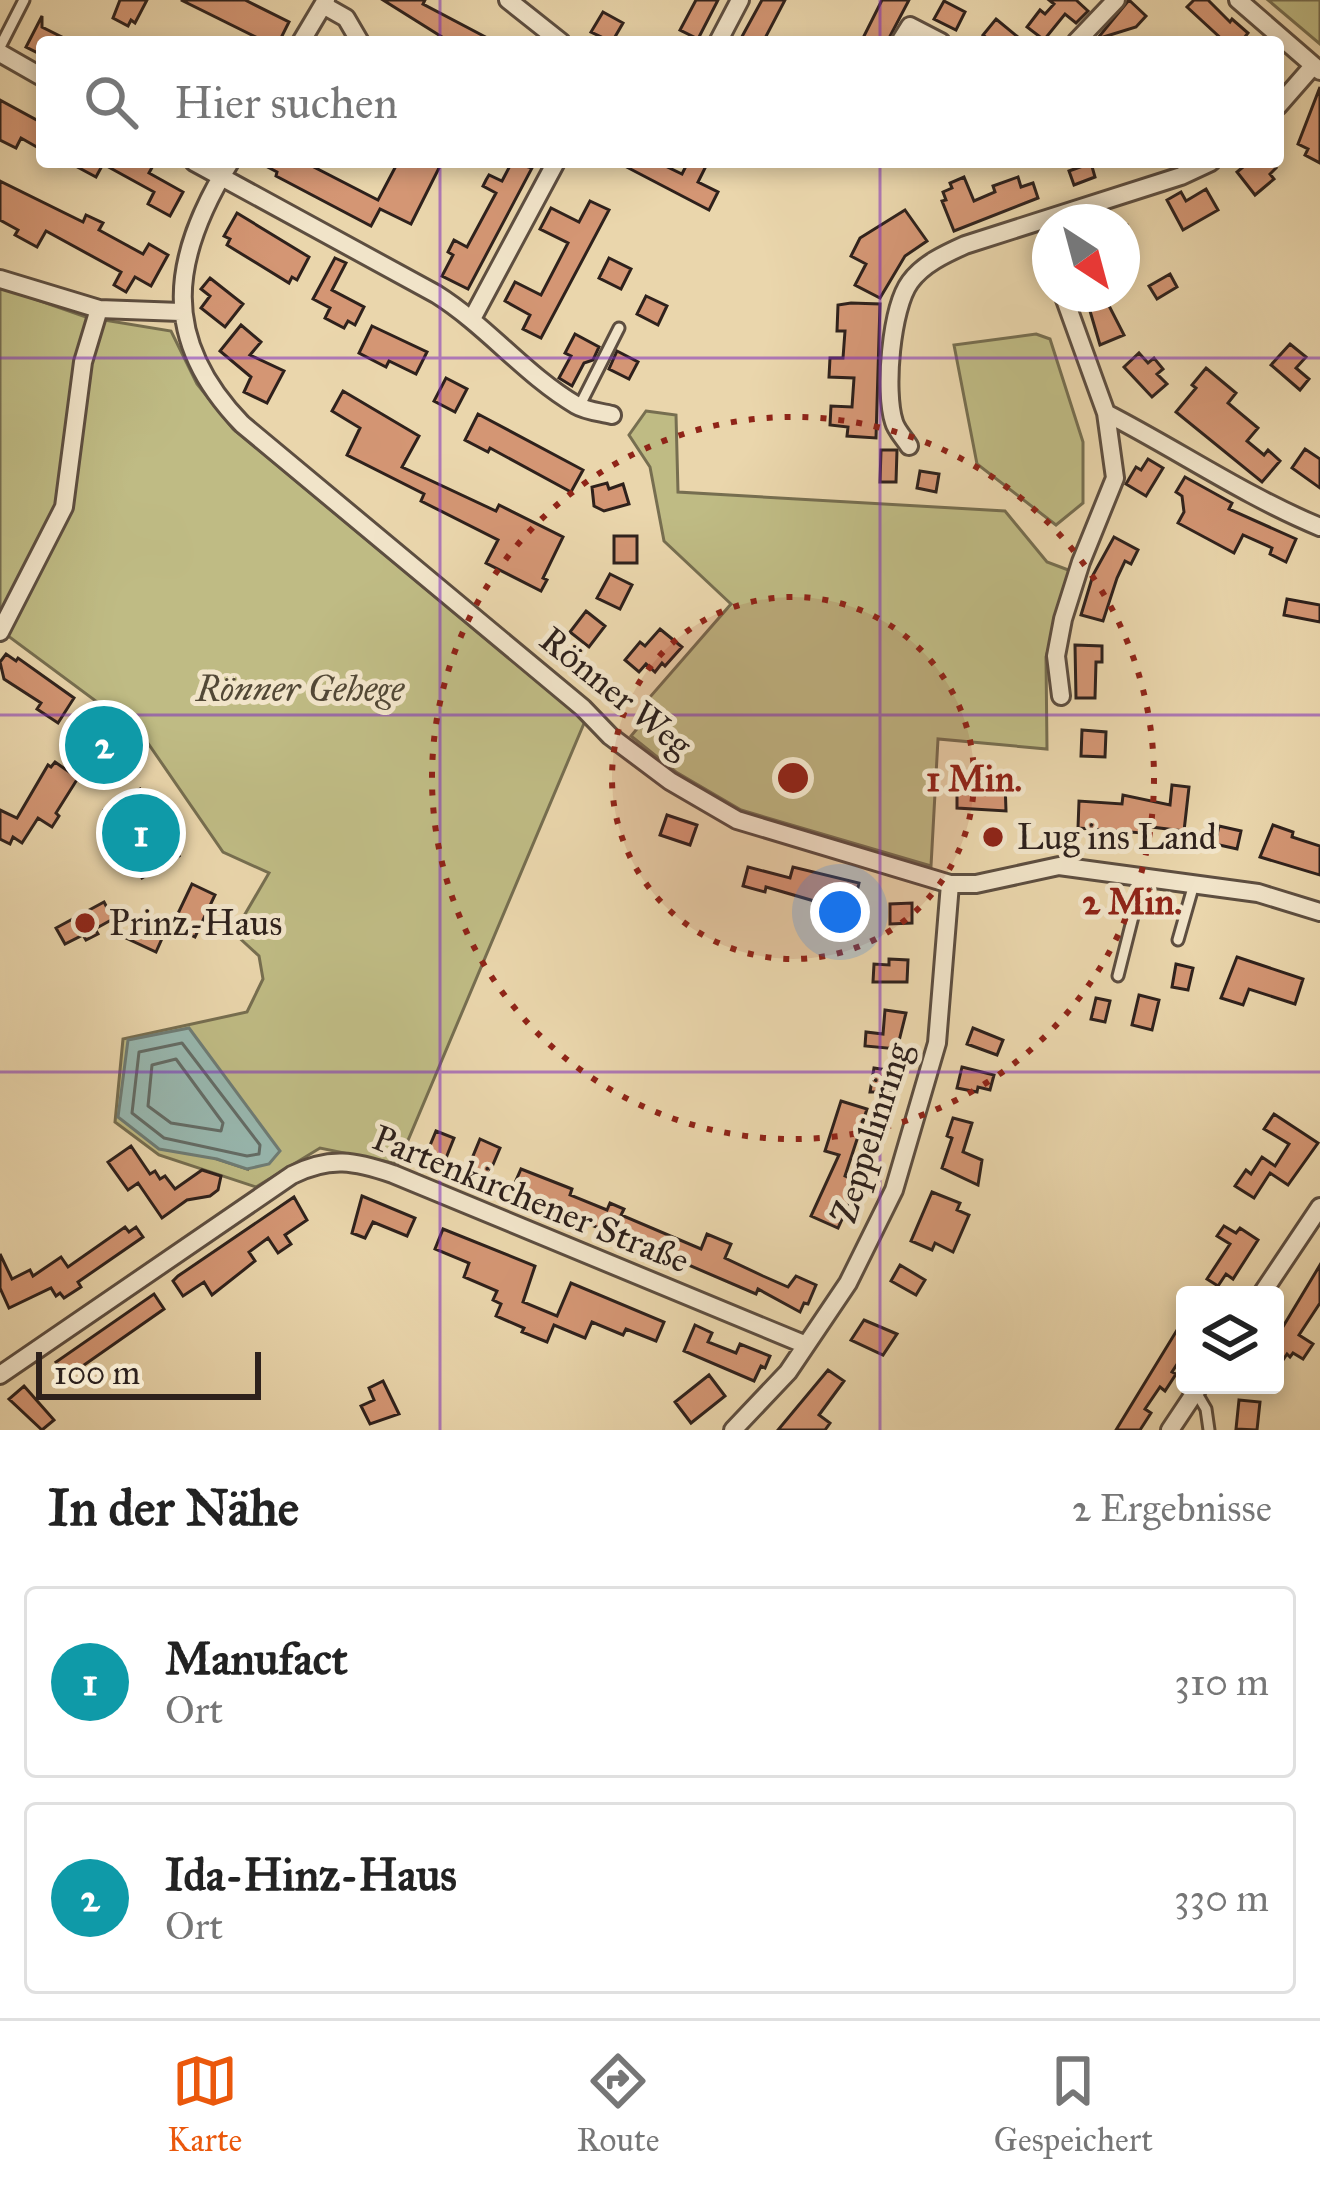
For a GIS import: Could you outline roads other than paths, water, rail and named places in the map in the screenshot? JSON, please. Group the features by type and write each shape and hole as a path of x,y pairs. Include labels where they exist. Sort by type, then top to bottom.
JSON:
{"street":[{"path":"508,0 553,36"},
{"path":"721,36 740,0"},
{"path":"1082,36 1116,0"},
{"path":"1238,0 1279,36"},
{"path":"305,36 324,3 346,17 357,36"},
{"path":"904,36 910,26 929,36"},
{"path":"1284,41 1316,69 1284,100"},
{"path":"0,50 36,72"},
{"path":"473,317 553,168"},
{"path":"1097,204 1195,168"},
{"path":"0,279 99,309 181,312 182,274 192,235 225,170 473,317 539,378 580,407 612,415"},
{"path":"909,446 894,424 890,375 896,324 908,283 934,260 965,245 1032,226"},
{"path":"0,632 64,507 82,362 99,309"},
{"name":"Rönner Weg","path":"181,312 200,369 242,424 583,708 610,736 670,781 737,820 950,884 976,884 1059,866 1258,893 1320,912"},
{"path":"1061,696 1056,656 1063,620 1115,478 1106,413 1070,312"},
{"path":"1106,413 1268,506 1320,527"},
{"name":"Zeppelinring","path":"733,1430 788,1372 874,1236 915,1126 937,1043 950,884"},
{"name":"Partenkirchener Straße","path":"0,1375 292,1174 335,1160 355,1161 393,1174 806,1345"},
{"path":"1267,1286 1320,1207"},
{"path":"1170,1430 1194,1394"}],"lane":[{"path":"0,50 24,0"},
{"path":"580,407 620,328"},
{"path":"1118,976 1143,878"},
{"path":"1178,940 1194,884"},
{"path":"1200,1394 1209,1430"}],"water":[{"path":"189,1028 280,1151 269,1164 247,1169 159,1149 118,1117 128,1040"}],"place":[{"name":"Ida-Hinz-Haus","path":"104,745"},
{"name":"Manufact","path":"141,833"},
{"name":"Lug ins Land","path":"993,837"},
{"name":"Prinz-Haus","path":"85,923"}],"park label":[{"name":"Rönner Gehege","path":"300,689"}]}
